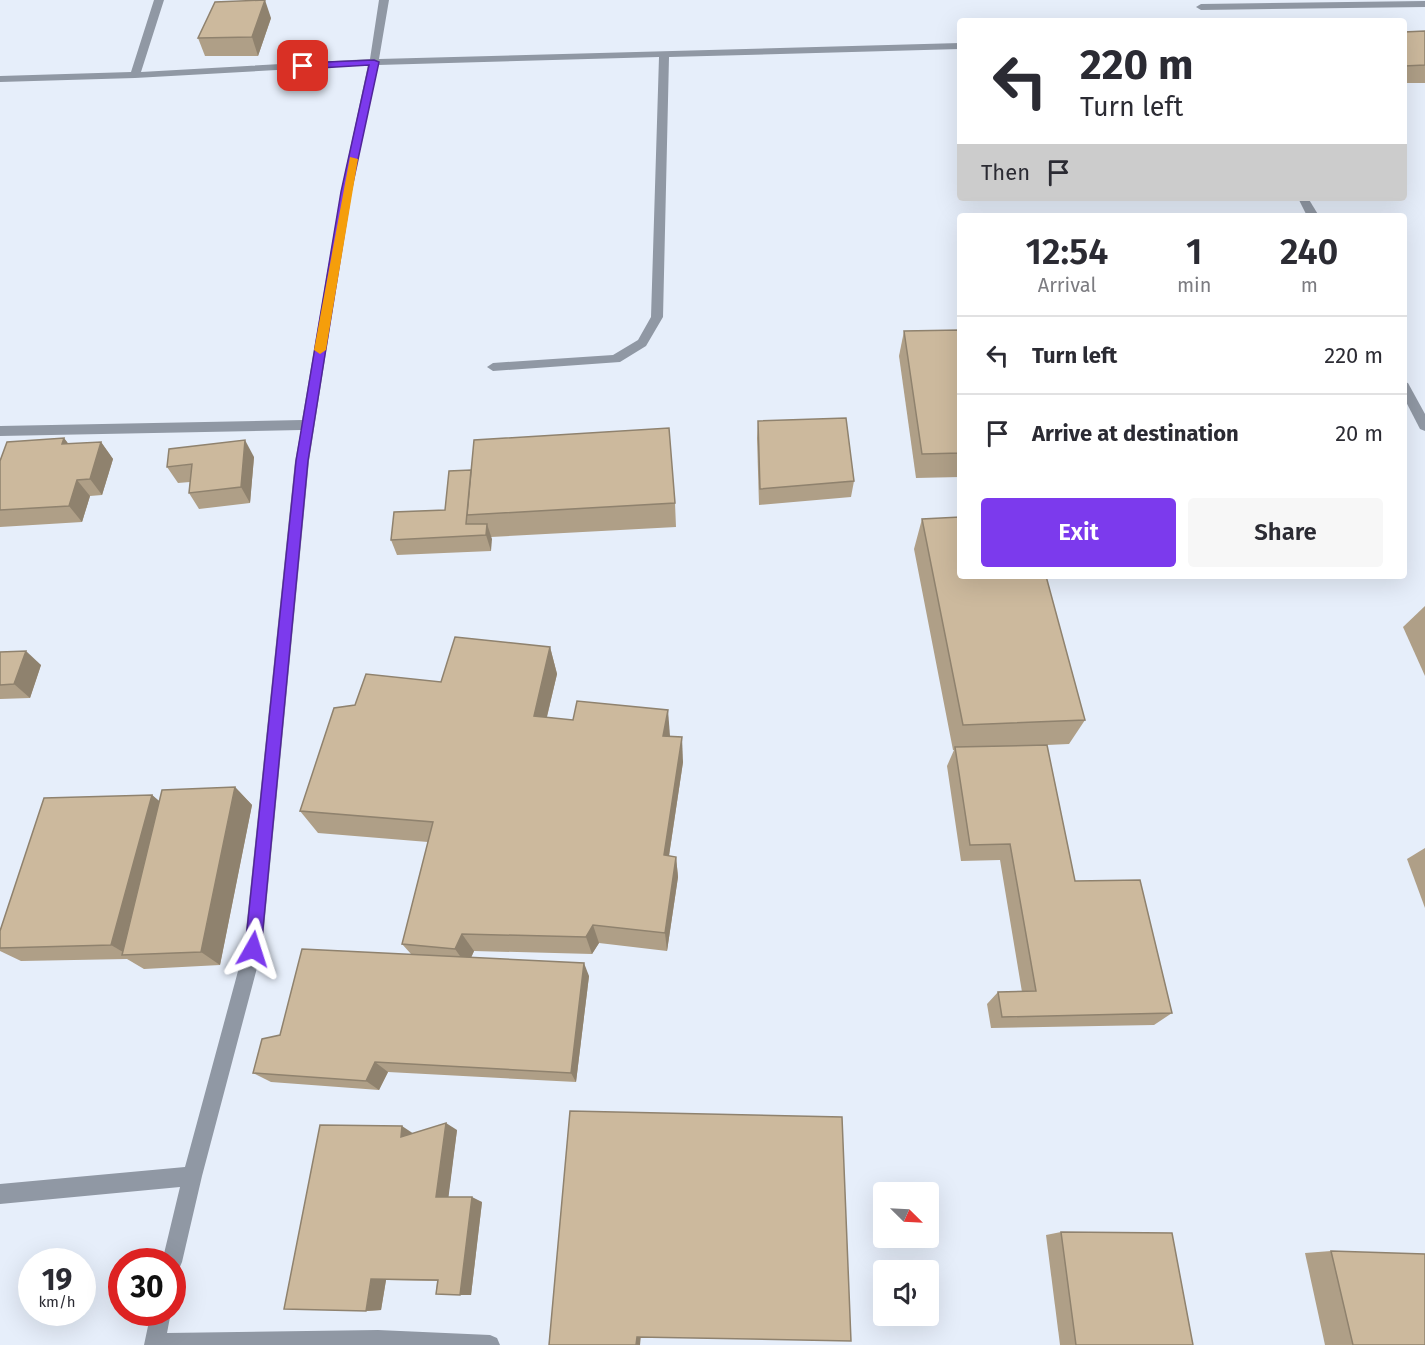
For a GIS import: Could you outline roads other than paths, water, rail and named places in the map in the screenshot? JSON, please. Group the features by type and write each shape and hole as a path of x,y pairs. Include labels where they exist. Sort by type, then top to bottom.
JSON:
{"street":[{"path":"135,75 159,0"},
{"path":"175,1248 192,1176 253,949 302,461 346,192 374,62 384,0"},
{"path":"1206,18 1199,4 1425,4"},
{"path":"0,79 135,75 374,62 957,46"},
{"path":"493,367 616,359 642,343 657,317 664,55"},
{"path":"1407,392 1425,426"},
{"path":"0,431 308,425"},
{"path":"0,1194 192,1176"},
{"path":"158,1326 154,1344 378,1340 490,1345"}]}
